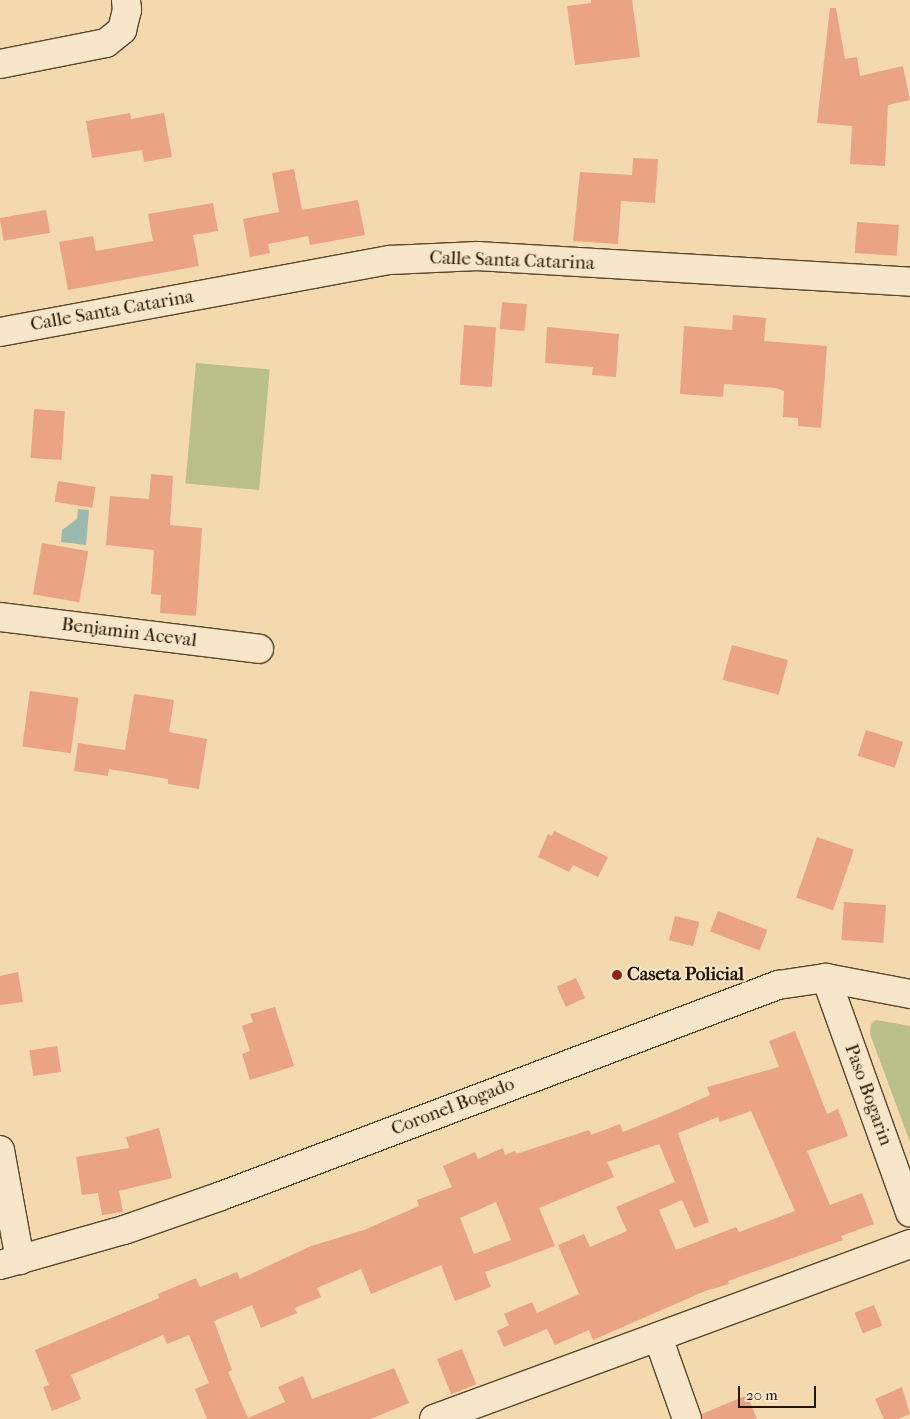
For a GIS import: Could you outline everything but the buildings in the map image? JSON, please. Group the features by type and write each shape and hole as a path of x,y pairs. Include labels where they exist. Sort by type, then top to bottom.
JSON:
{"street":[{"path":"0,64 106,43 122,30 128,10 126,0"},
{"name":"Calle Santa Catarina","path":"0,332 390,260 478,256 910,282"},
{"name":"Benjamin Aceval","path":"0,618 259,649"},
{"name":"Coronel Bogado","path":"10,1263 124,1230 221,1196 764,990 798,981 826,978 910,994"},
{"name":"Paso Bogarin","path":"826,978 910,1212"},
{"path":"0,1150 10,1263"},
{"path":"434,1419 910,1244"},
{"path":"658,1337 687,1419"}],"green space":[{"path":"196,363 270,369 259,490 185,484"},
{"path":"876,1020 910,1026 910,1142 870,1034 871,1024"}],"water":[{"path":"78,509 89,510 86,545 61,542 62,530 77,519"}],"place":[{"name":"Caseta Policial","path":"617,975"}]}
